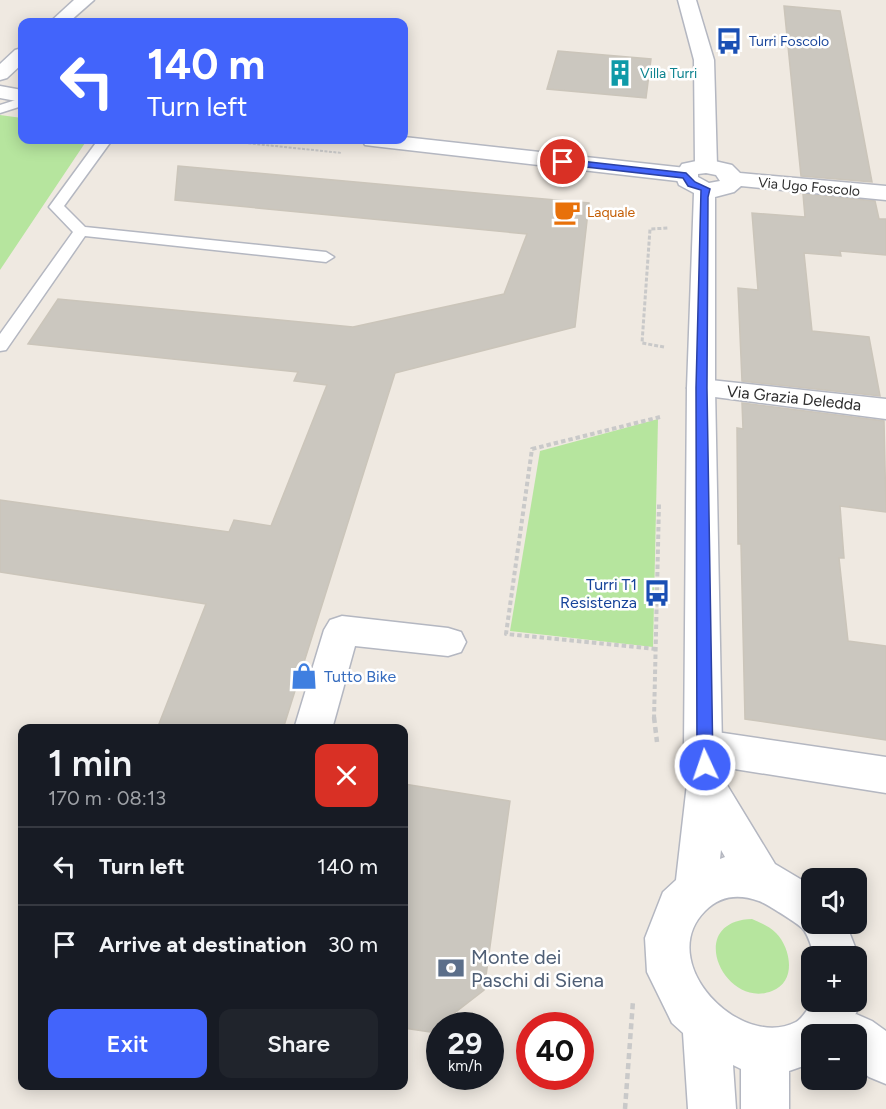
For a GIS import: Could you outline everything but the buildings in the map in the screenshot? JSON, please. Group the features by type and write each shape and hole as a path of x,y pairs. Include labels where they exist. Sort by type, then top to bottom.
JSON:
{"street":[{"path":"64,18 86,0"},
{"path":"687,0 704,60 708,177 704,197 702,388 703,747 707,788 696,887"},
{"path":"0,74 18,58"},
{"path":"0,92 18,95"},
{"name":"Via Ugo Foscolo","path":"408,144 708,177 886,193"},
{"name":"Via Grazia Deledda","path":"702,388 886,409"},
{"path":"314,724 342,630 448,642"},
{"path":"703,747 886,776"},
{"path":"707,788 760,879"},
{"path":"801,901 760,879 737,875 724,876 696,887 682,900 672,916 666,934 668,969 675,987 690,1010 706,1026 733,1043 765,1050 801,1045"},
{"path":"706,1026 708,1097"},
{"path":"867,1048 886,1060"},
{"path":"765,1050 765,1109"}],"lane":[{"path":"0,109 18,103"},
{"path":"102,144 56,207 81,231 326,257"},
{"path":"0,346 81,231"}],"path":[{"path":"664,355 664,345 642,343 650,229 680,227"},
{"path":"660,429 661,407"},
{"path":"656,650 506,634 532,450 660,417"},
{"path":"658,746 653,713 659,498"},
{"path":"625,1109 632,1036 633,989"}],"green space":[{"path":"0,115 18,117 18,144 84,144 0,270"},
{"path":"658,419 653,647 510,631 540,451"},
{"path":"752,919 776,933 788,956 788,973 785,980 780,987 772,991 755,993 739,988 727,977 718,963 716,948 720,934 731,923"}],"place":[{"name":"Turri Foscolo","path":"729,41"},
{"name":"Villa Turri","path":"620,73"},
{"name":"Laquale","path":"567,212"},
{"name":"Turri T1 Resistenza","path":"657,593"},
{"name":"Tutto Bike","path":"304,676"},
{"name":"Monte dei Paschi di Siena","path":"451,968"}],"route":[{"path":"563,162 686,176 691,184 706,189 704,197 702,388 703,747 705,765"}]}
